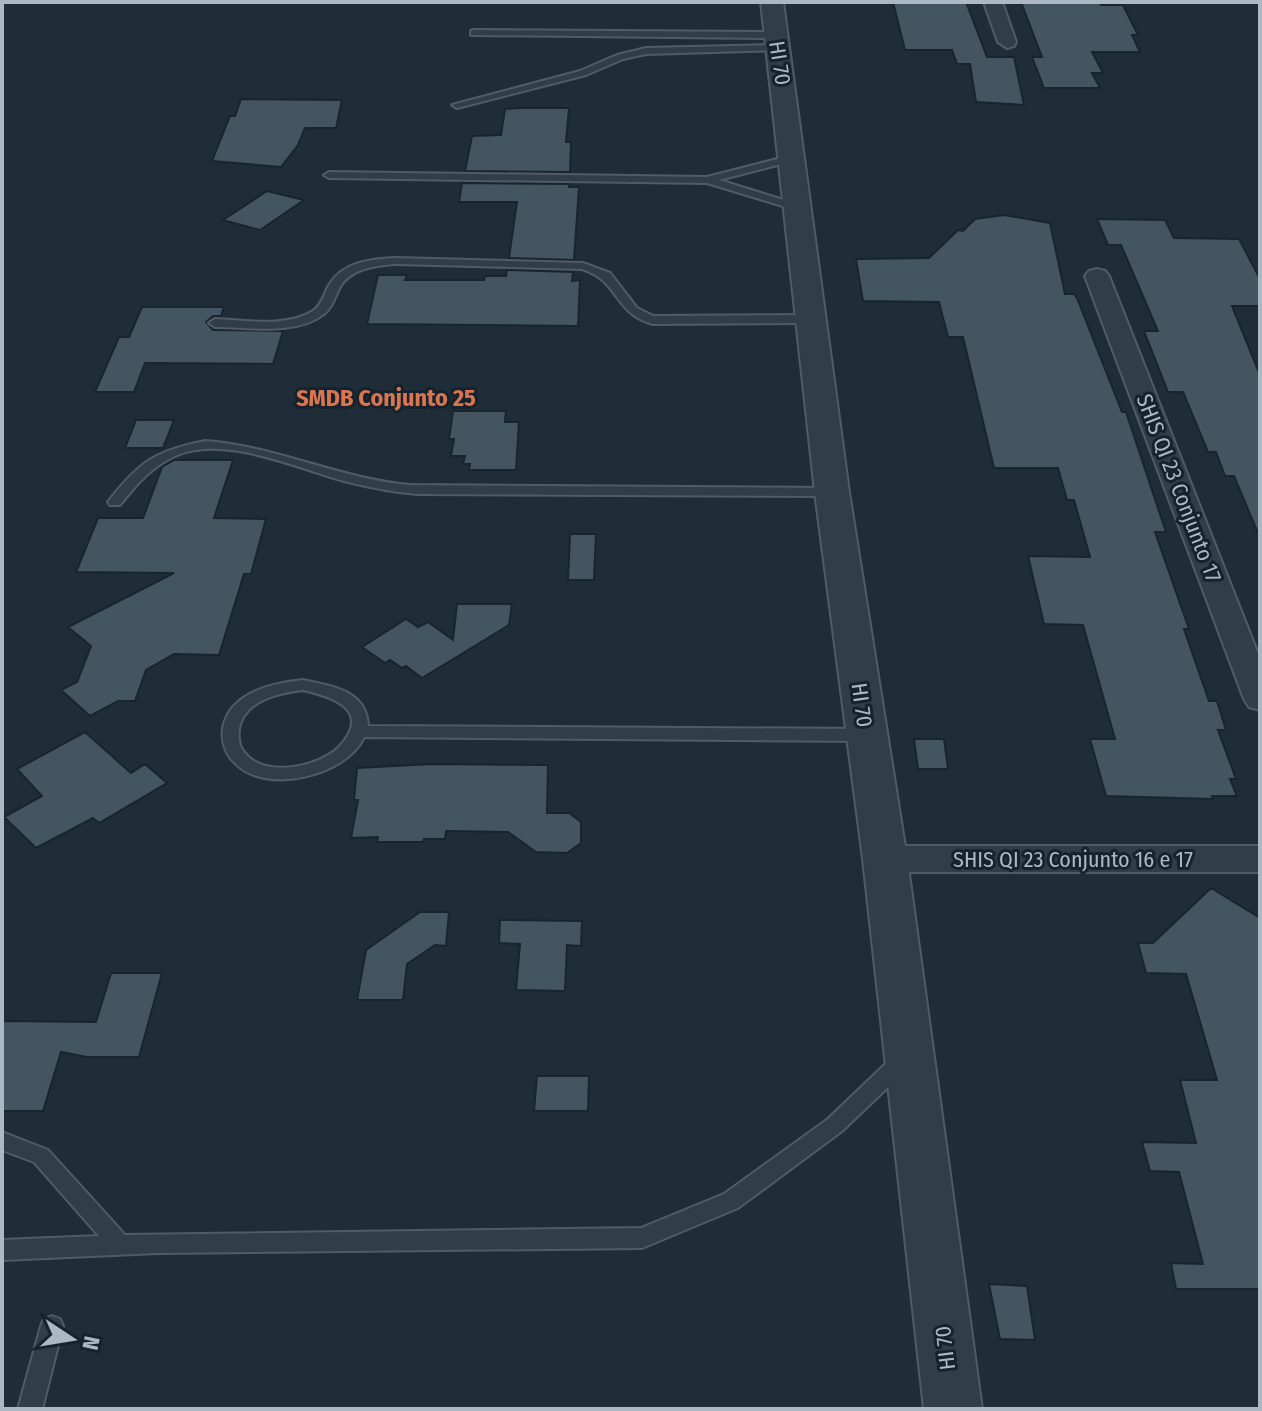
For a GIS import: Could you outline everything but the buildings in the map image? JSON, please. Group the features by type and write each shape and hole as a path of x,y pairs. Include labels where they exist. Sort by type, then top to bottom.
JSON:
{"street":[{"path":"993,2 1007,42"},
{"name":"HI 70","path":"775,28 832,492 885,859 953,1409"},
{"name":"SHIS QI 23 Conjunto 17","path":"1097,276 1260,699"},
{"name":"SHIS QI 23 Conjunto 16 e 17","path":"885,859 1260,859"}],"lane":[{"path":"474,33 775,28"},
{"path":"457,105 583,73 620,57 775,28"},
{"path":"329,175 707,180 793,158"},
{"path":"707,180 799,208"},
{"path":"215,323 272,324 303,320 326,306 338,281 350,272 377,262 395,261 583,266 611,279 631,311 653,320 810,319"},
{"path":"115,502 130,479 148,462 171,450 205,445 273,454 382,486 438,491 832,492"},
{"path":"303,685 333,690 354,703 361,717 360,731 352,746 338,759 319,769 297,774 274,774 254,769 239,759 230,746 229,732 234,717 254,699 282,687 303,685"},
{"path":"360,731 866,735"},
{"path":"2,1250 120,1244 642,1238 731,1201 835,1125 909,1055"},
{"path":"2,1141 41,1156 120,1244"},
{"path":"30,1409 52,1326"}],"district":[{"name":"SMDB Conjunto 25","path":"386,398"}]}
